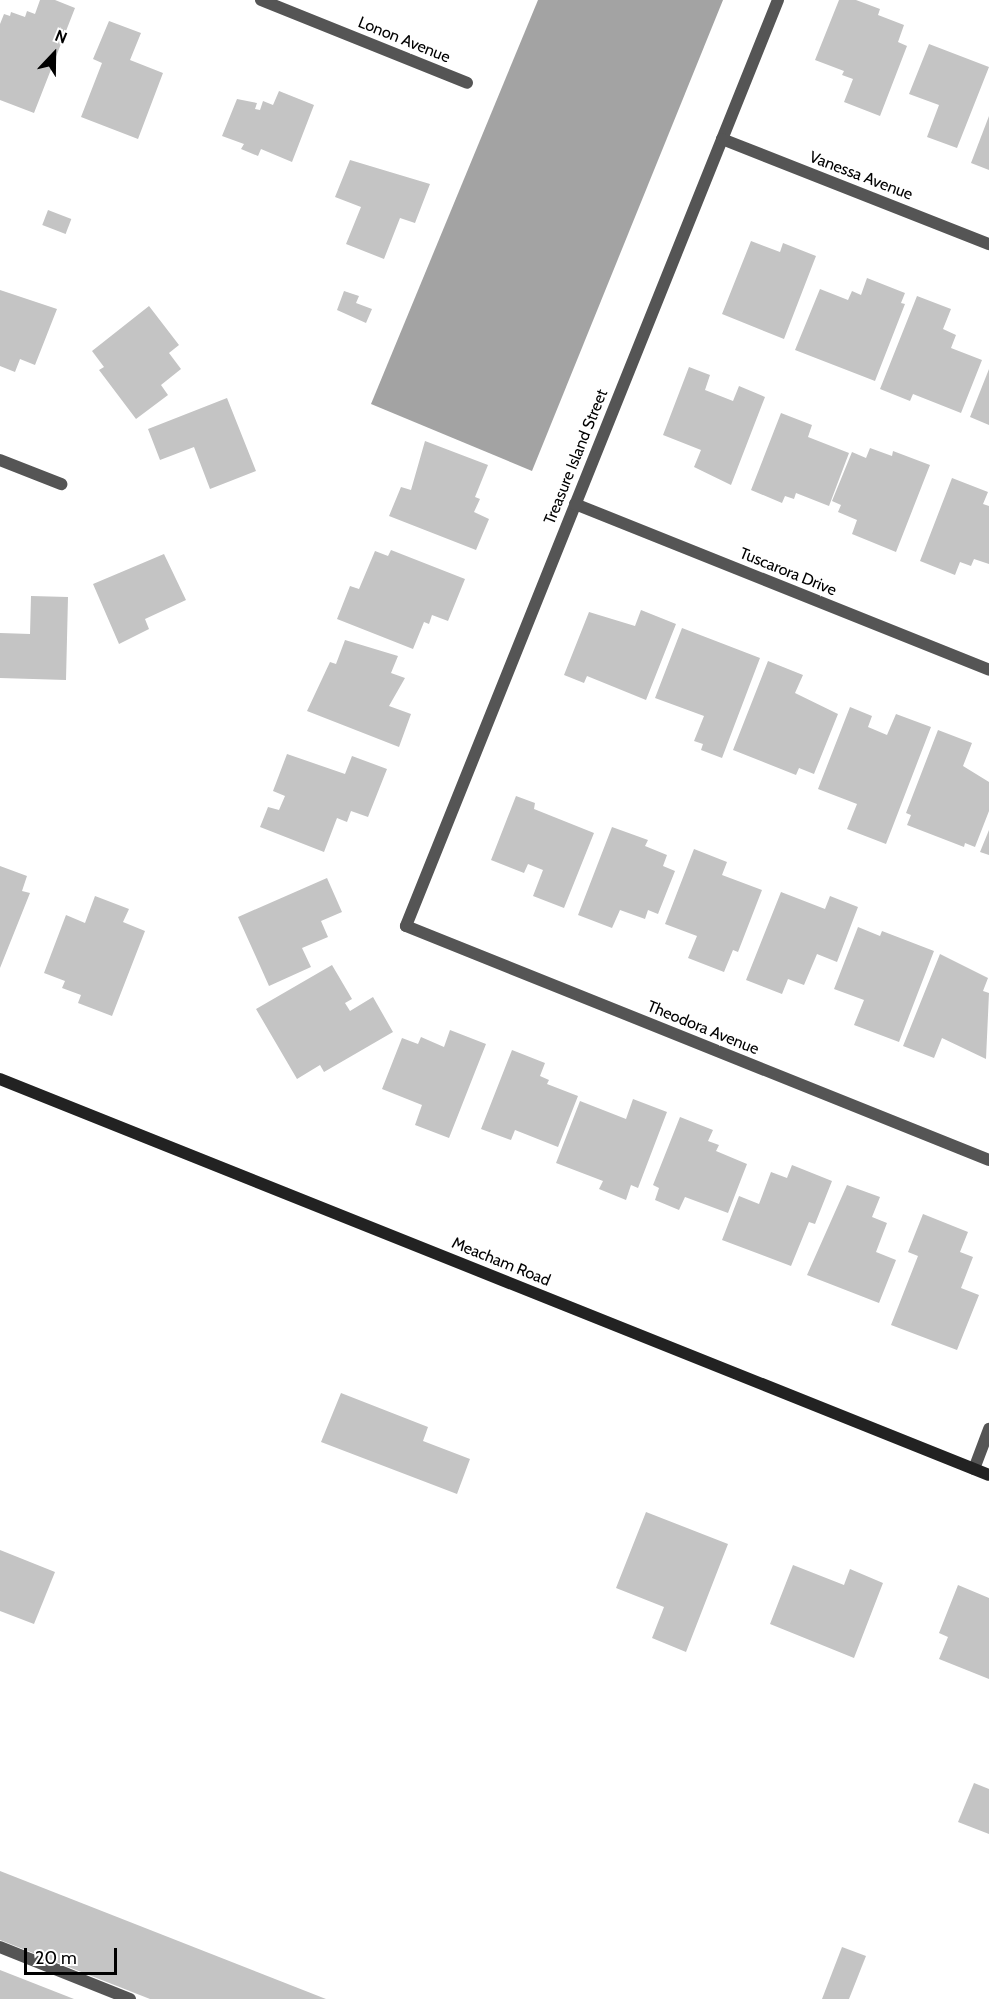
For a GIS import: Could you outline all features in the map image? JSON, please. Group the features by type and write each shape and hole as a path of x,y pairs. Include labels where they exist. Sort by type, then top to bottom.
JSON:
{"street":[{"name":"Lonon Avenue","path":"261,0 467,83"},
{"name":"Treasure Island Street","path":"406,926 778,0"},
{"name":"Vanessa Avenue","path":"722,139 989,243"},
{"path":"0,460 61,484"},
{"name":"Tuscarora Drive","path":"575,504 989,670"},
{"name":"Theodora Avenue","path":"406,926 989,1160"},
{"name":"Meacham Road","path":"0,1079 989,1475"},
{"path":"974,1469 989,1429"},
{"path":"0,1947 130,1999"}],"shaded area":[{"path":"538,0 723,0 532,471 371,404"}],"building":[{"path":"40,0 55,0 75,8 34,113 0,100 0,24 4,14 10,16 11,12 25,17 27,11 35,14"},
{"path":"839,0 856,0 880,9 878,15 904,25 898,42 907,46 880,116 844,102 853,79 842,75 844,71 815,60"},
{"path":"109,21 141,33 130,60 163,73 138,139 81,117 102,63 93,59"},
{"path":"929,44 989,67 957,148 927,137 939,105 909,94"},
{"path":"279,91 314,105 292,162 261,149 258,156 241,149 244,144 222,136 237,99 257,103 255,109 260,110 263,101 273,105"},
{"path":"989,116 989,170 971,163"},
{"path":"350,160 430,184 415,223 400,218 384,259 346,244 361,207 335,197"},
{"path":"48,210 71,219 66,234 42,225"},
{"path":"751,241 780,252 783,243 816,256 784,339 722,314"},
{"path":"867,278 905,293 901,303 905,304 875,381 795,350 820,289 848,300 852,291 861,295"},
{"path":"0,290 57,309 35,365 20,359 15,372 0,366"},
{"path":"344,291 359,296 356,303 372,309 366,323 337,310"},
{"path":"917,296 951,309 943,329 956,335 951,348 982,360 961,413 913,394 910,401 880,389"},
{"path":"149,306 179,345 169,353 181,369 161,385 168,395 136,419 99,370 104,367 92,351"},
{"path":"689,367 710,375 705,390 733,401 739,386 765,397 731,485 694,467 701,450 663,435"},
{"path":"989,369 989,425 970,417"},
{"path":"227,398 256,471 210,489 194,447 160,460 148,429"},
{"path":"781,413 812,425 808,437 849,453 829,506 796,493 794,499 785,496 782,503 751,490"},
{"path":"425,441 488,465 475,497 480,499 474,512 489,519 476,550 389,516 401,487 411,490"},
{"path":"870,448 892,456 893,451 930,465 896,552 852,534 857,520 838,512 841,505 832,501 852,452 866,458"},
{"path":"952,478 988,492 983,504 989,506 989,564 974,559 971,566 960,562 955,575 920,561"},
{"path":"391,550 465,579 448,621 432,615 429,624 424,622 413,649 337,619 350,586 359,589 375,551 388,556"},
{"path":"164,554 186,600 145,619 149,629 119,644 93,584"},
{"path":"31,596 68,597 66,680 0,678 0,633 30,634"},
{"path":"641,610 676,624 646,700 587,676 584,683 564,675 589,612 635,626"},
{"path":"682,628 760,658 722,758 701,750 703,744 694,741 704,716 655,698"},
{"path":"345,640 398,656 391,673 405,678 389,706 411,714 399,747 307,711 330,662 336,664"},
{"path":"768,661 803,675 795,693 838,714 814,774 799,768 796,775 733,750"},
{"path":"850,707 872,716 868,727 887,735 896,714 931,727 886,844 847,829 857,804 818,789"},
{"path":"938,730 972,743 963,766 989,782 989,811 975,847 965,843 964,847 907,825 911,815 906,813"},
{"path":"287,754 345,774 352,756 387,769 368,817 351,811 347,822 337,818 324,852 260,827 268,807 279,810 285,796 273,791"},
{"path":"516,796 535,803 534,809 594,833 564,908 533,896 543,870 528,864 524,873 491,860"},
{"path":"612,827 648,840 645,846 667,855 663,866 675,871 658,914 648,910 645,919 620,910 612,928 578,915"},
{"path":"989,830 989,855 980,852"},
{"path":"694,849 727,862 722,875 762,890 738,952 733,950 724,972 688,958 697,936 665,924"},
{"path":"0,866 27,876 22,891 30,893 0,968"},
{"path":"327,878 342,912 321,921 328,937 302,948 311,967 269,986 238,917"},
{"path":"781,892 825,909 830,896 858,907 837,962 817,954 804,985 788,979 782,994 746,980"},
{"path":"95,896 129,909 123,922 145,931 112,1016 78,1003 81,995 62,988 65,981 44,973 66,915 85,923"},
{"path":"858,927 880,936 882,931 934,951 899,1042 854,1025 864,1000 834,989"},
{"path":"940,954 988,978 983,991 989,993 986,1059 942,1038 934,1058 903,1046"},
{"path":"332,965 352,999 345,1003 350,1011 373,997 393,1032 324,1072 320,1065 297,1079 256,1009"},
{"path":"450,1030 486,1044 449,1138 415,1125 422,1105 382,1089 402,1038 418,1044 421,1037 444,1047"},
{"path":"512,1050 545,1063 540,1076 549,1080 547,1084 578,1096 558,1147 515,1130 511,1140 481,1129"},
{"path":"633,1099 667,1112 638,1188 631,1185 626,1200 599,1189 603,1181 556,1163 580,1101 626,1119"},
{"path":"680,1117 713,1130 708,1141 719,1145 716,1151 747,1164 728,1213 685,1197 679,1210 655,1200 659,1188 653,1185"},
{"path":"792,1165 832,1181 815,1224 809,1222 791,1266 722,1240 739,1196 759,1204 771,1172 787,1178"},
{"path":"847,1185 880,1197 872,1217 887,1223 876,1252 896,1260 879,1303 807,1275"},
{"path":"923,1214 968,1232 960,1252 973,1257 961,1288 979,1295 957,1350 891,1325 918,1256 908,1252"},
{"path":"341,1393 428,1427 423,1441 470,1459 457,1494 321,1442"},
{"path":"646,1512 728,1544 686,1652 652,1638 664,1607 616,1588"},
{"path":"0,1550 55,1572 34,1624 0,1611"},
{"path":"793,1565 844,1585 850,1569 883,1583 854,1658 770,1624"},
{"path":"958,1585 989,1598 989,1679 939,1659 948,1637 939,1633"},
{"path":"974,1783 989,1789 989,1834 958,1822"},
{"path":"0,1871 326,1999 150,1999 0,1940"},
{"path":"842,1947 866,1956 849,1999 822,1999"},
{"path":"0,1970 74,1999 0,1999"}]}
